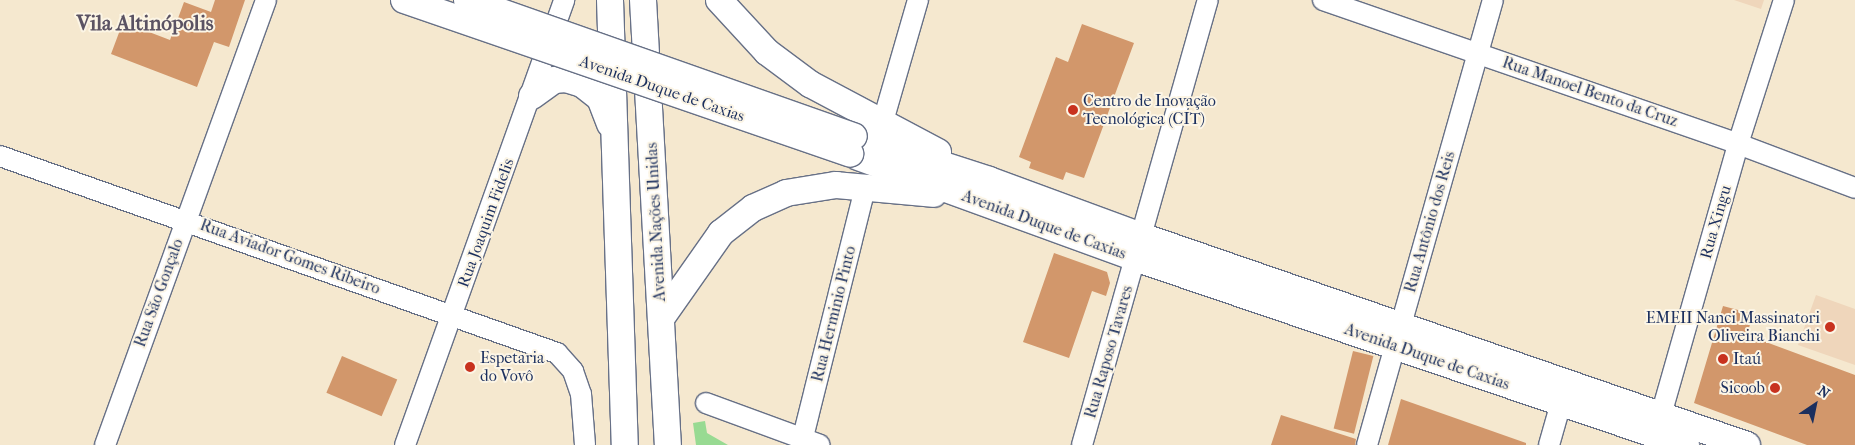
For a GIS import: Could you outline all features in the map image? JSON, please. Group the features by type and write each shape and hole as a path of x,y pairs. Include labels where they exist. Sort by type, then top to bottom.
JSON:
{"main road":[{"name":"Avenida Duque de Caxias","path":"404,0 867,140"},
{"name":"Avenida Duque de Caxias","path":"467,0 867,140 980,188 1138,247 1398,337 1656,431 1686,445"},
{"path":"610,0 612,129 625,445"},
{"name":"Avenida Nações Unidas","path":"643,0 668,445"},
{"path":"719,0 767,52 810,84 867,140 980,188"},
{"path":"532,96 554,80 566,79 582,84 600,98 612,129"},
{"path":"662,317 720,233 753,208 786,193 836,185 865,189 980,188"},
{"name":"Avenida Duque de Caxias","path":"1398,337 1561,403 1656,431 1747,445"},
{"path":"607,445 623,378"}],"street":[{"name":"Rua São Gonçalo","path":"105,445 266,0"},
{"name":"Rua Joaquim Fidelis","path":"405,445 532,96 564,0"},
{"path":"867,140 918,0"},
{"name":"Rua Raposo Tavares","path":"1082,445 1208,0"},
{"name":"Rua Manoel Bento da Cruz","path":"1323,0 1738,144 1855,188"},
{"name":"Rua Antônio dos Reis","path":"1367,445 1493,0"},
{"name":"Rua Xingu","path":"1656,431 1738,144 1784,0"},
{"name":"Rua Aviador Gomes Ribeiro","path":"0,156 558,353 573,371 581,394 585,445"},
{"name":"Rua Herminio Pinto","path":"808,443 865,189"},
{"path":"1548,445 1561,403"},
{"path":"706,404 808,443"}],"shaded area":[{"path":"1734,0 1764,0 1761,9"},
{"name":"EMEII Nanci Massinatori Oliveira Bianchi","path":"1816,295 1855,309 1855,365 1798,345"}],"green space":[{"path":"705,421 707,433 728,445 696,445 693,423"}],"building":[{"path":"215,0 245,0 229,47 214,42 197,87 111,54 123,22 170,40 184,2 211,12"},
{"name":"Centro de Inovação Tecnológica (CIT)","path":"1082,24 1134,43 1084,178 1066,172 1063,180 1029,168 1031,162 1019,157 1056,57 1068,62"},
{"path":"1054,253 1107,272 1110,283 1106,296 1092,291 1069,358 1023,342"},
{"path":"1723,306 1753,314 1747,335 1855,375 1855,445 1807,445 1694,403"},
{"path":"1353,351 1373,356 1354,434 1334,429"},
{"path":"342,356 397,379 382,416 326,393"},
{"path":"1401,399 1526,443 1526,445 1388,445"},
{"path":"1281,415 1356,439 1355,445 1271,445"}],"place":[{"name":"Centro de Inovação Tecnológica (CIT)","path":"1073,110"},
{"name":"EMEII Nanci Massinatori Oliveira Bianchi","path":"1830,327"},
{"name":"Itaú","path":"1723,359"},
{"name":"Espetaria do Vovô","path":"470,367"},
{"name":"Sicoob","path":"1775,388"}],"district":[{"name":"Vila Altinópolis","path":"145,23"}]}
